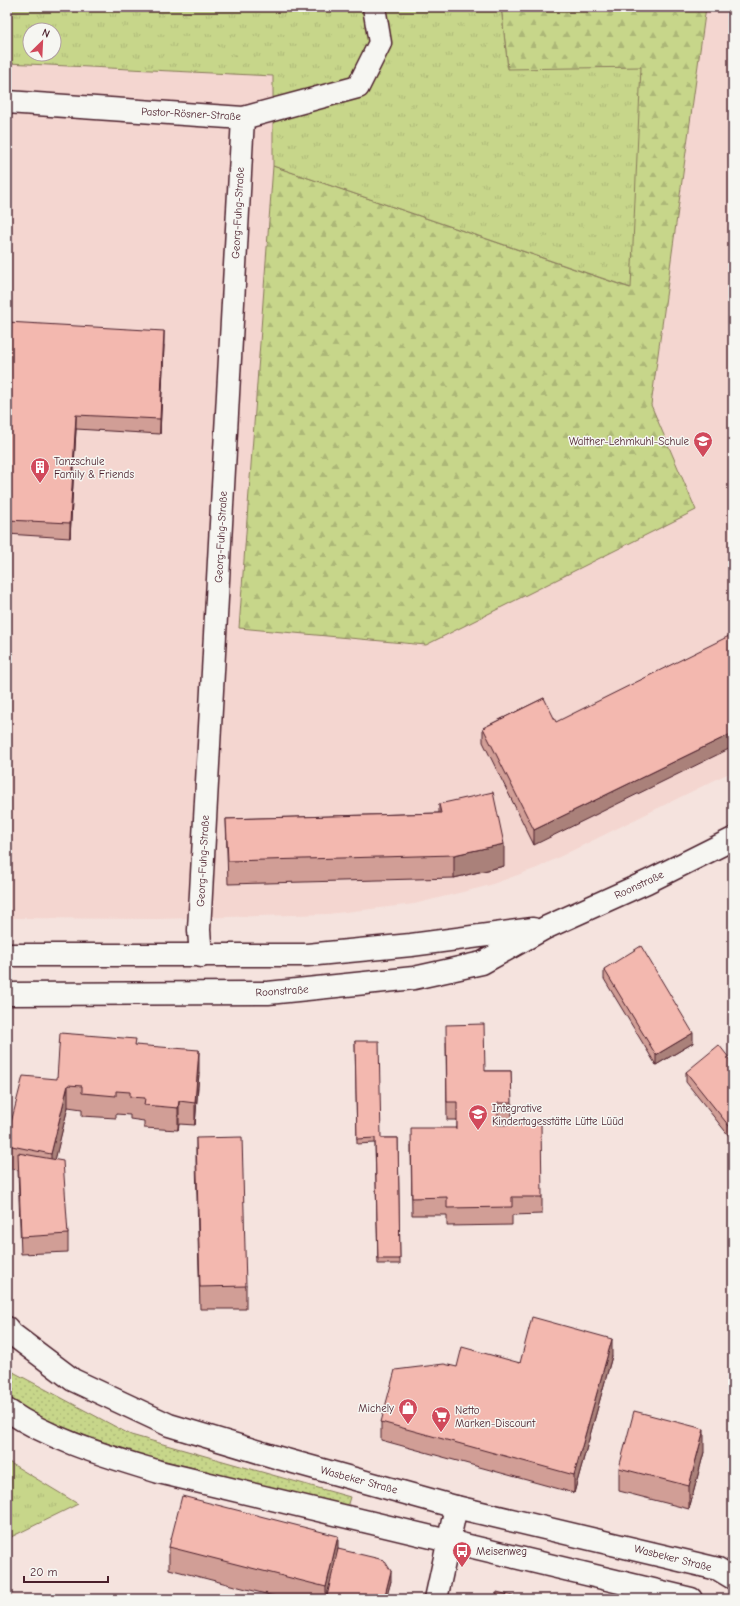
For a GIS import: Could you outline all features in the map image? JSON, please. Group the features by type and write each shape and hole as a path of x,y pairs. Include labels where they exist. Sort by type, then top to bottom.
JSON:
{"street":[{"name":"Pastor-Rösner-Straße","path":"7,102 242,118 358,87 380,43 374,7"},
{"name":"Georg-Fuhg-Straße","path":"201,956 199,930 242,118"},
{"name":"Roonstraße","path":"7,994 268,993 414,978 482,963 544,928 647,882 733,839"},
{"name":"Roonstraße","path":"7,955 307,955 411,945 544,928"},
{"name":"Wasbeker Straße","path":"7,1328 12,1334 73,1380 169,1425 279,1458 456,1507 718,1569 733,1578"},
{"path":"7,1410 24,1422 89,1451 159,1472 447,1542 691,1599"},
{"path":"436,1599 447,1542 456,1507"}],"shaded area":[{"path":"706,7 733,7 733,771 537,868 487,886 414,904 328,914 158,919 7,918 7,63 274,76 273,166 239,628 696,510 651,406"}],"green space":[{"path":"7,7 501,7 508,69 641,67 631,288 273,166 273,76 7,63"},
{"path":"501,7 706,7 651,405 696,510 426,645 239,628 273,166 630,288 508,69"},
{"path":"7,1366 15,1373 131,1435 350,1497 347,1507 123,1450 41,1419 7,1396"},
{"path":"7,1461 78,1504 7,1539"}],"building":[{"name":"Tanzschule Family & Friends","path":"7,322 164,331 160,419 76,415 70,523 7,520"},
{"path":"733,634 733,733 534,830 483,728 544,698 556,722"},
{"path":"493,792 504,844 454,855 228,861 226,819 441,813 439,804"},
{"path":"641,946 693,1033 656,1055 604,969"},
{"name":"Integrative Kindertagesstätte Lütte Lüüd","path":"484,1024 485,1071 511,1071 512,1103 498,1103 498,1125 541,1124 542,1197 512,1197 512,1207 447,1208 447,1197 412,1198 411,1128 457,1128 457,1102 447,1102 446,1025"},
{"path":"60,1033 136,1039 135,1045 199,1050 195,1103 179,1101 178,1108 144,1105 145,1098 130,1097 130,1092 116,1091 116,1096 82,1093 82,1086 68,1085 51,1154 7,1145 7,1138 23,1076 57,1079"},
{"path":"355,1041 379,1041 381,1138 398,1138 400,1259 378,1259 375,1138 357,1139"},
{"path":"719,1045 733,1063 733,1131 686,1072"},
{"path":"242,1137 246,1286 200,1287 196,1138"},
{"path":"18,1153 63,1161 68,1234 21,1237"},
{"path":"532,1317 612,1339 574,1475 381,1422 395,1370 444,1364 457,1367 462,1347 520,1363"},
{"path":"634,1411 704,1429 689,1486 619,1468"},
{"path":"182,1496 338,1536 326,1587 169,1547"},
{"path":"338,1549 384,1560 391,1571 384,1599 338,1599 327,1596"},
{"path":"497,1592 524,1599 496,1599"},
{"path":"324,1595 338,1599 323,1599"}],"place":[{"name":"Walther-Lehmkuhl-Schule","path":"703,458"},
{"name":"Tanzschule Family & Friends","path":"40,484"},
{"name":"Integrative Kindertagesstätte Lütte Lüüd","path":"478,1131"},
{"name":"Michely","path":"408,1425"},
{"name":"Netto Marken-Discount","path":"441,1433"},
{"name":"Meisenweg","path":"462,1568"}]}
